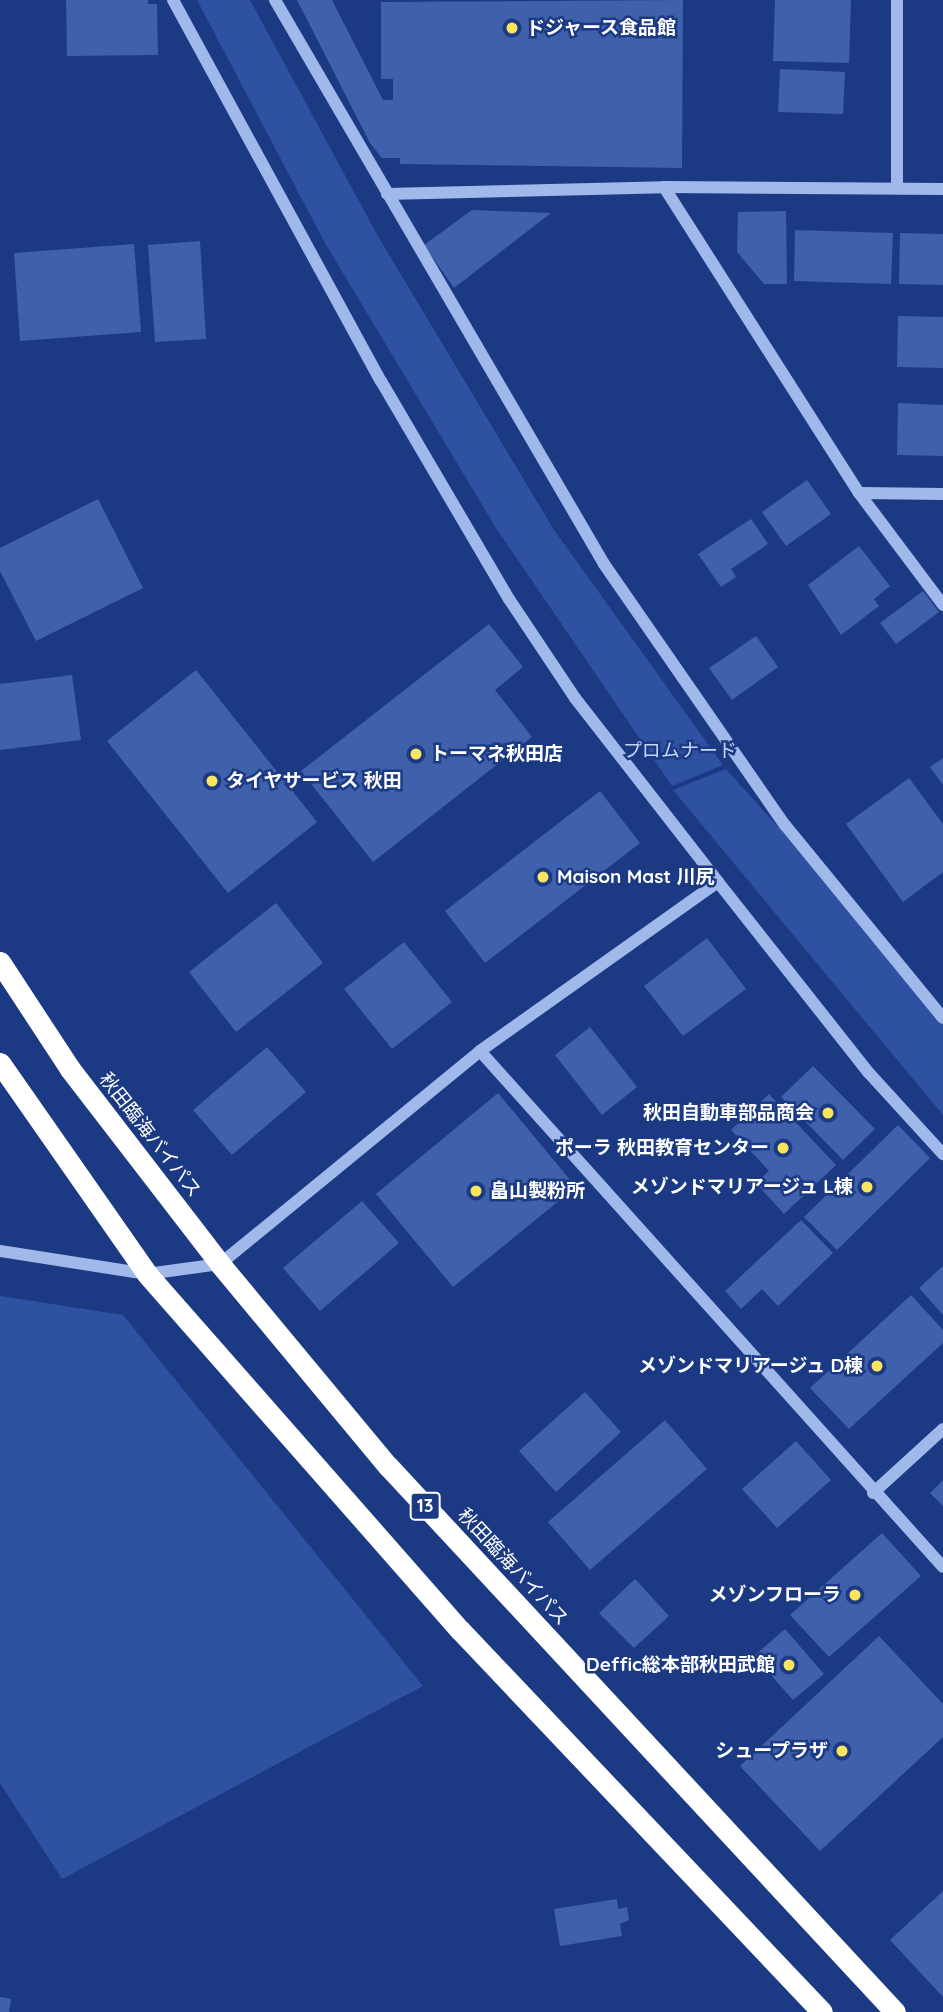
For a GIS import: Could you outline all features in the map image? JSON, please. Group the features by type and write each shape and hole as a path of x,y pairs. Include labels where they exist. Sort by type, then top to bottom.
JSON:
{"highway":[{"name":"秋田臨海バイパス","path":"0,962 70,1069 220,1264 388,1466 895,2012"},
{"path":"0,1063 147,1274 460,1630 822,2012"}],"street":[{"path":"173,0 381,381 509,599 575,698 869,1073 943,1154"},
{"path":"275,0 604,565 785,825 943,1018"},
{"path":"897,0 897,188"},
{"path":"387,194 664,187 943,189"},
{"path":"664,187 859,493 943,605"},
{"path":"859,493 943,494"},
{"path":"0,1251 147,1274 220,1264 480,1051 718,882"},
{"path":"480,1051 873,1493 943,1567"},
{"path":"873,1493 943,1429"}],"green space":[{"name":"プロムナード","path":"197,0 250,0 379,238 554,530 723,765 672,786 496,528 325,243"},
{"name":"プロムナード","path":"726,769 943,1010 943,1115 673,790"},
{"path":"0,1296 123,1315 423,1686 62,1879 0,1783"}],"building":[{"path":"66,0 148,0 148,4 157,4 158,55 67,56"},
{"path":"297,0 332,0 383,100 393,100 393,79 381,79 381,2 683,0 682,168 400,164 400,158 382,158 370,143"},
{"path":"775,0 851,0 849,63 773,61"},
{"path":"780,69 845,72 843,114 778,112"},
{"path":"472,210 551,213 454,288 424,245"},
{"path":"786,211 787,284 764,284 737,252 738,212"},
{"path":"795,230 893,233 891,284 794,281"},
{"path":"900,233 943,234 943,285 899,284"},
{"path":"200,241 206,339 155,342 148,245"},
{"path":"134,244 141,332 20,341 14,253"},
{"path":"898,316 943,317 943,368 897,367"},
{"path":"898,403 943,405 943,456 897,455"},
{"path":"807,480 831,514 786,546 762,512"},
{"path":"98,499 143,588 36,641 0,571 0,548"},
{"path":"751,519 768,544 731,569 736,577 721,587 698,554"},
{"path":"859,546 890,586 874,599 879,606 841,635 808,585"},
{"path":"923,591 939,612 896,644 880,623"},
{"name":"トーマネ秋田店","path":"489,624 523,667 495,690 532,737 373,862 301,771"},
{"path":"756,636 778,667 732,700 709,668"},
{"name":"タイヤサービス 秋田","path":"196,670 317,822 228,893 107,741"},
{"path":"72,675 81,740 0,750 0,684"},
{"path":"943,758 943,785 930,767"},
{"path":"909,778 943,824 943,872 903,902 846,824"},
{"name":"Maison Mast 川尻","path":"600,791 640,843 485,963 445,911"},
{"path":"276,903 323,963 236,1032 189,972"},
{"path":"707,938 746,989 683,1036 644,986"},
{"path":"404,942 452,1002 392,1049 344,989"},
{"path":"590,1027 637,1087 602,1115 555,1055"},
{"path":"267,1047 306,1092 232,1155 193,1110"},
{"name":"秋田自動車部品商会","path":"813,1066 875,1129 843,1160 781,1097"},
{"name":"畠山製粉所","path":"498,1093 576,1187 453,1287 376,1194"},
{"name":"ポーラ 秋田教育センター","path":"769,1094 836,1165 784,1214 756,1183 769,1171 731,1130"},
{"name":"メゾンドマリアージュ L棟","path":"898,1125 930,1158 837,1250 804,1217"},
{"path":"362,1201 399,1243 320,1311 283,1268"},
{"path":"801,1220 833,1253 778,1306 762,1289 741,1309 725,1291"},
{"path":"943,1266 943,1315 919,1288"},
{"name":"メゾンドマリアージュ D棟","path":"911,1295 943,1330 943,1343 849,1429 810,1388"},
{"path":"585,1392 621,1432 556,1492 519,1451"},
{"path":"665,1420 707,1469 590,1570 548,1522"},
{"path":"796,1441 831,1480 777,1528 742,1489"},
{"path":"943,1480 943,1506 930,1493"},
{"name":"メゾンフローラ","path":"882,1533 921,1576 829,1657 790,1615"},
{"path":"635,1579 669,1616 634,1648 599,1613"},
{"name":"Deffic総本部秋田武館","path":"785,1629 824,1674 793,1700 754,1656"},
{"name":"シュープラザ","path":"879,1636 943,1704 943,1737 820,1851 740,1766"},
{"path":"943,1891 943,1997 890,1940"},
{"path":"617,1899 618,1909 627,1907 629,1920 620,1924 622,1936 560,1946 554,1909"},
{"path":"0,1997 11,1999 9,2012 0,2012"}],"place":[{"name":"ドジャース食品館","path":"512,28"},
{"name":"トーマネ秋田店","path":"416,754"},
{"name":"タイヤサービス 秋田","path":"212,781"},
{"name":"Maison Mast 川尻","path":"543,877"},
{"name":"秋田自動車部品商会","path":"828,1113"},
{"name":"ポーラ 秋田教育センター","path":"783,1148"},
{"name":"メゾンドマリアージュ L棟","path":"867,1187"},
{"name":"畠山製粉所","path":"476,1191"},
{"name":"メゾンドマリアージュ D棟","path":"877,1366"},
{"name":"メゾンフローラ","path":"855,1595"},
{"name":"Deffic総本部秋田武館","path":"789,1665"},
{"name":"シュープラザ","path":"842,1751"}]}
